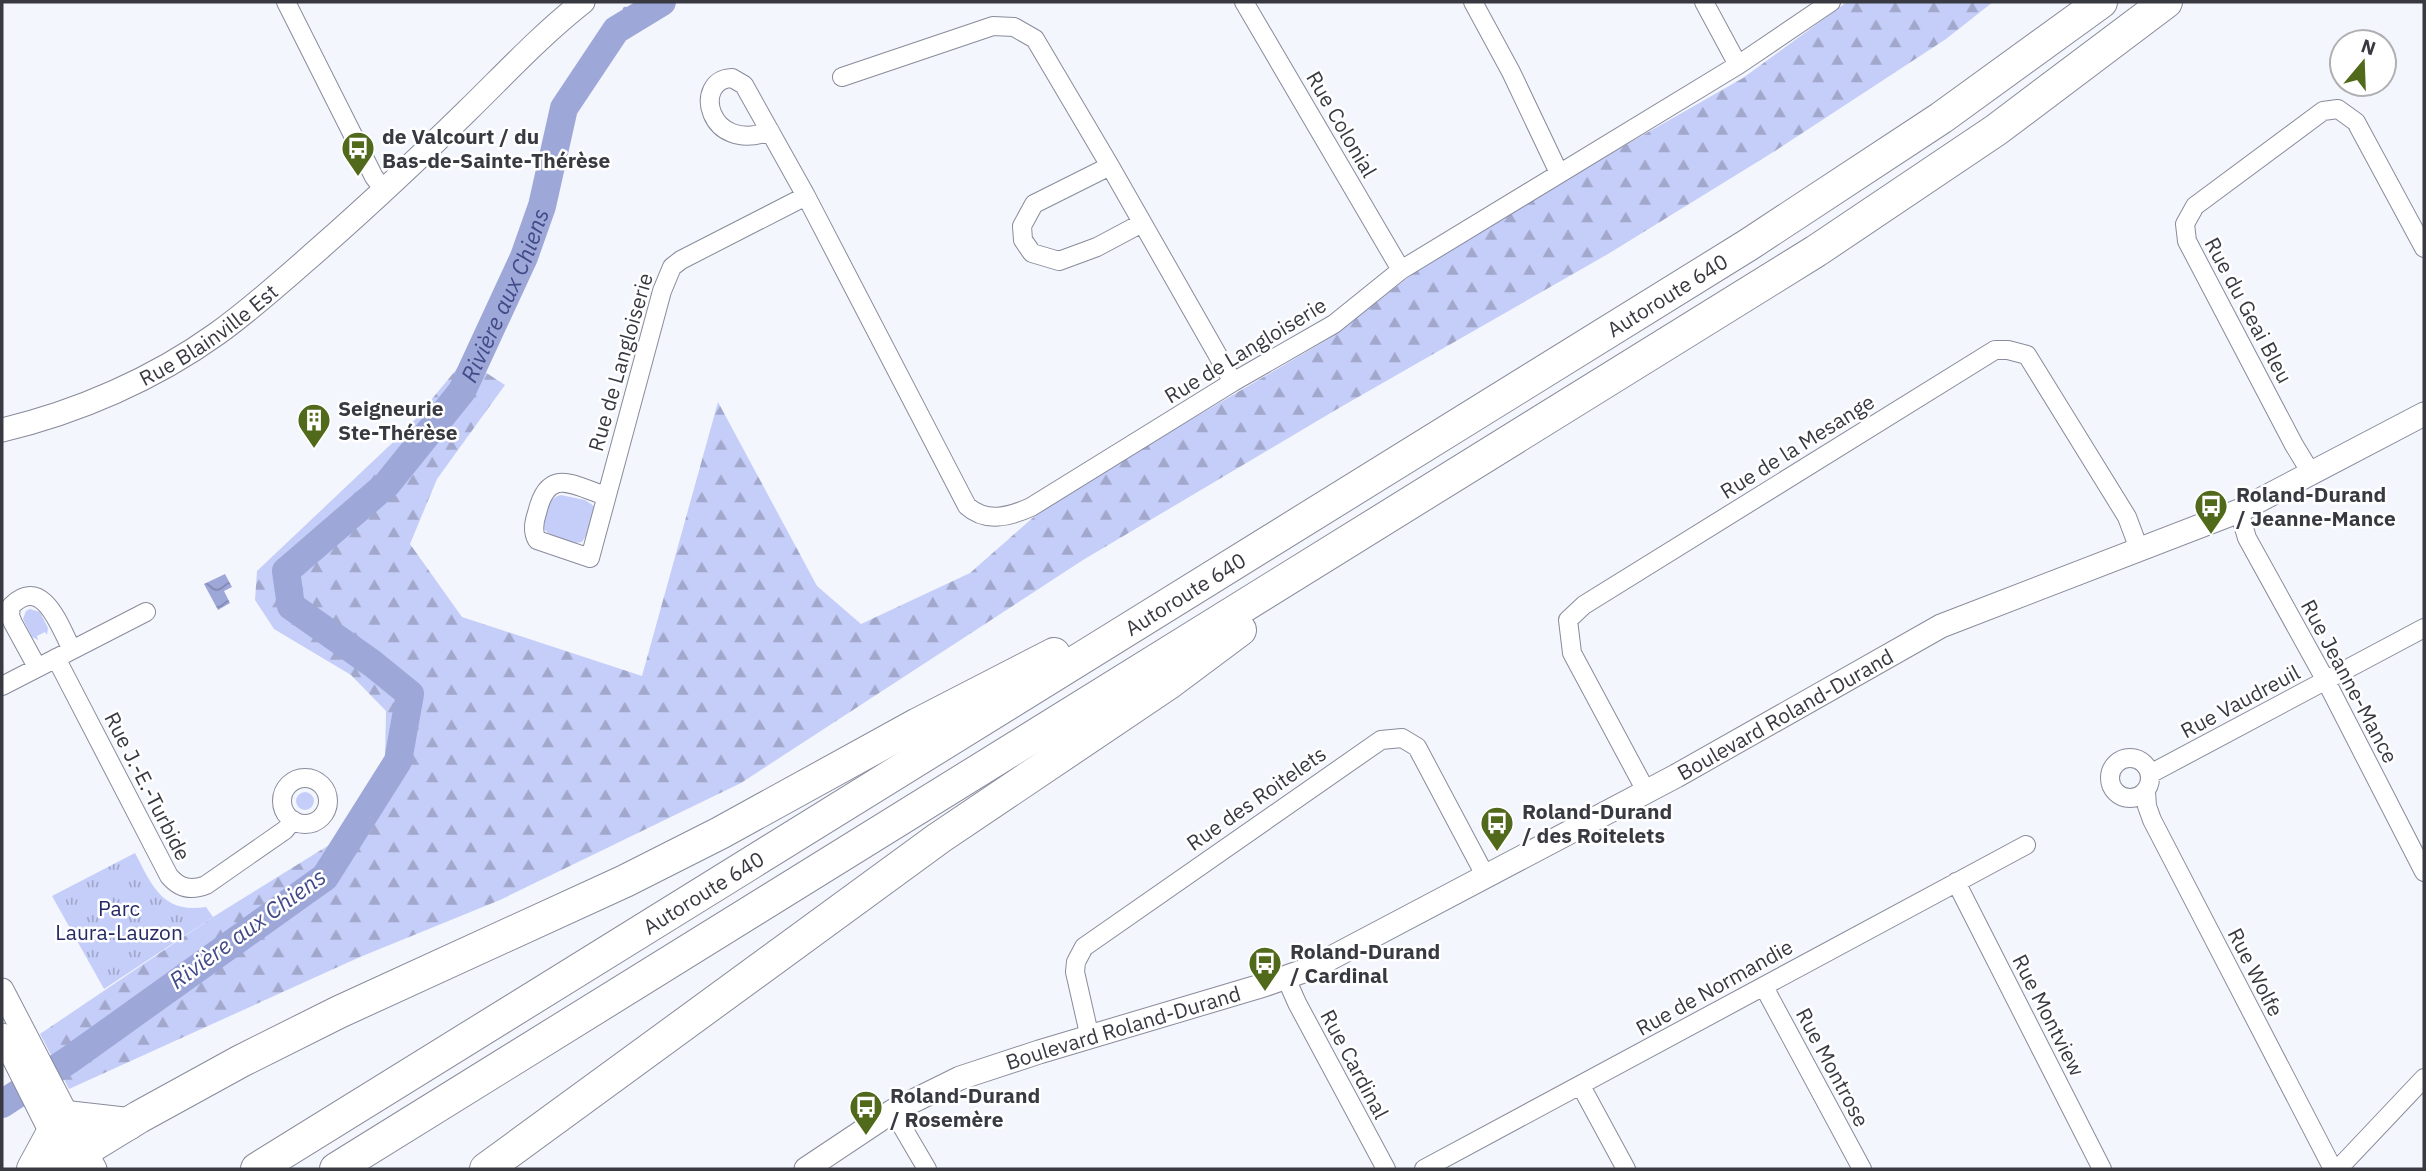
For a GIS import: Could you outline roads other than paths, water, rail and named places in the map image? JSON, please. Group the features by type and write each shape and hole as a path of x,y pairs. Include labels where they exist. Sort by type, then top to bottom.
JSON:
{"highway":[{"name":"Autoroute 640","path":"257,1169 1836,189 2101,2"},
{"name":"Autoroute 640","path":"336,1169 1868,217 1996,130 2166,2"},
{"path":"486,1169 929,846 1169,682 1451,477"},
{"path":"74,1164 128,1124 216,1074 298,1032 595,896 720,833 918,724 1272,541"},
{"path":"33,1169 53,1112 128,1124"}],"street":[{"path":"286,2 374,177 385,191"},
{"name":"Rue Blainville Est","path":"2,430 83,405 143,378 190,352 247,311 385,191 542,38 583,2"},
{"name":"Rue Colonial","path":"1244,2 1401,270"},
{"path":"1473,2 1511,72 1559,173"},
{"path":"1704,2 1738,65"},
{"name":"Rue de Langloiserie","path":"769,131 806,196 967,506 977,514 1012,516 1031,507 1233,382 1335,324 1401,270 1738,65 1831,2"},
{"path":"842,77 993,26 1014,27 1035,39 1233,382"},
{"name":"Rue du Geai Bleu","path":"2311,473 2187,242 2185,224 2195,206 2312,118 2323,111 2338,109 2356,122 2424,248"},
{"path":"1110,166 1034,204 1022,226 1023,240 1032,254 1059,261 1097,247 1142,223"},
{"name":"Rue de Langloiserie","path":"606,496 565,483 557,482 546,487 534,523 534,535 537,540 590,558 664,285 672,267 806,196"},
{"name":"Rue de la Mesange","path":"1646,792 1572,653 1568,620 1584,605 1995,350 2027,355 2127,517 2139,550"},
{"name":"Boulevard Roland-Durand","path":"806,1169 893,1111 960,1078 1030,1054 1286,978 1340,954 1646,792 1941,626 2239,511 2424,414"},
{"name":"Rue Jeanne-Mance","path":"2239,511 2247,538 2326,681 2424,872"},
{"path":"37,667 10,616 11,606 23,598 36,596 45,601 64,654"},
{"path":"2,686 146,612"},
{"name":"Rue Vaudreuil","path":"2150,774 2424,628"},
{"name":"Rue J.-E.-Turbide","path":"64,654 118,779 169,876 176,883 193,889 206,885 285,830 293,820"},
{"name":"Rue des Roitelets","path":"1090,1038 1075,972 1076,962 1084,947 1381,740 1402,738 1417,747 1486,877"},
{"path":"2146,792 2135,798 2121,796 2112,785 2110,777 2116,764 2132,758 2140,760 2150,774"},
{"name":"Rue Wolfe","path":"2150,774 2146,792 2152,820 2335,1169"},
{"name":"Rue de Normandie","path":"1424,1169 2026,845"},
{"name":"Rue Montview","path":"1956,882 2102,1169"},
{"name":"Rue Cardinal","path":"1286,978 1386,1169"},
{"name":"Rue Montrose","path":"1764,987 1862,1169"},
{"path":"2,990 26,1060 53,1112 74,1164"},
{"path":"2,1035 26,1060"},
{"path":"2335,1169 2424,1078"},
{"path":"1581,1086 1626,1169"},
{"path":"893,1111 927,1169"}],"water":[{"path":"225,574 232,587 224,591 230,603 218,610 204,584"}],"waterway":[{"name":"Rivière aux Chiens","path":"2,1104 69,1060 325,877 398,761 410,694 373,664 291,606 286,571 387,484 462,391 524,257 542,206 564,108 616,30 662,2"},
{"path":"625,9 630,20"}],"place":[{"name":"de Valcourt / du Bas-de-Sainte-Thérèse","path":"358,178"},
{"name":"Seigneurie Ste-Thérèse","path":"314,450"},
{"name":"Roland-Durand / Jeanne-Mance","path":"2211,536"},
{"name":"Roland-Durand / des Roitelets","path":"1497,853"},
{"name":"Roland-Durand / Cardinal","path":"1265,993"},
{"name":"Roland-Durand / Rosemère","path":"866,1137"}],"park label":[{"name":"Parc Laura-Lauzon","path":"119,920"}]}
